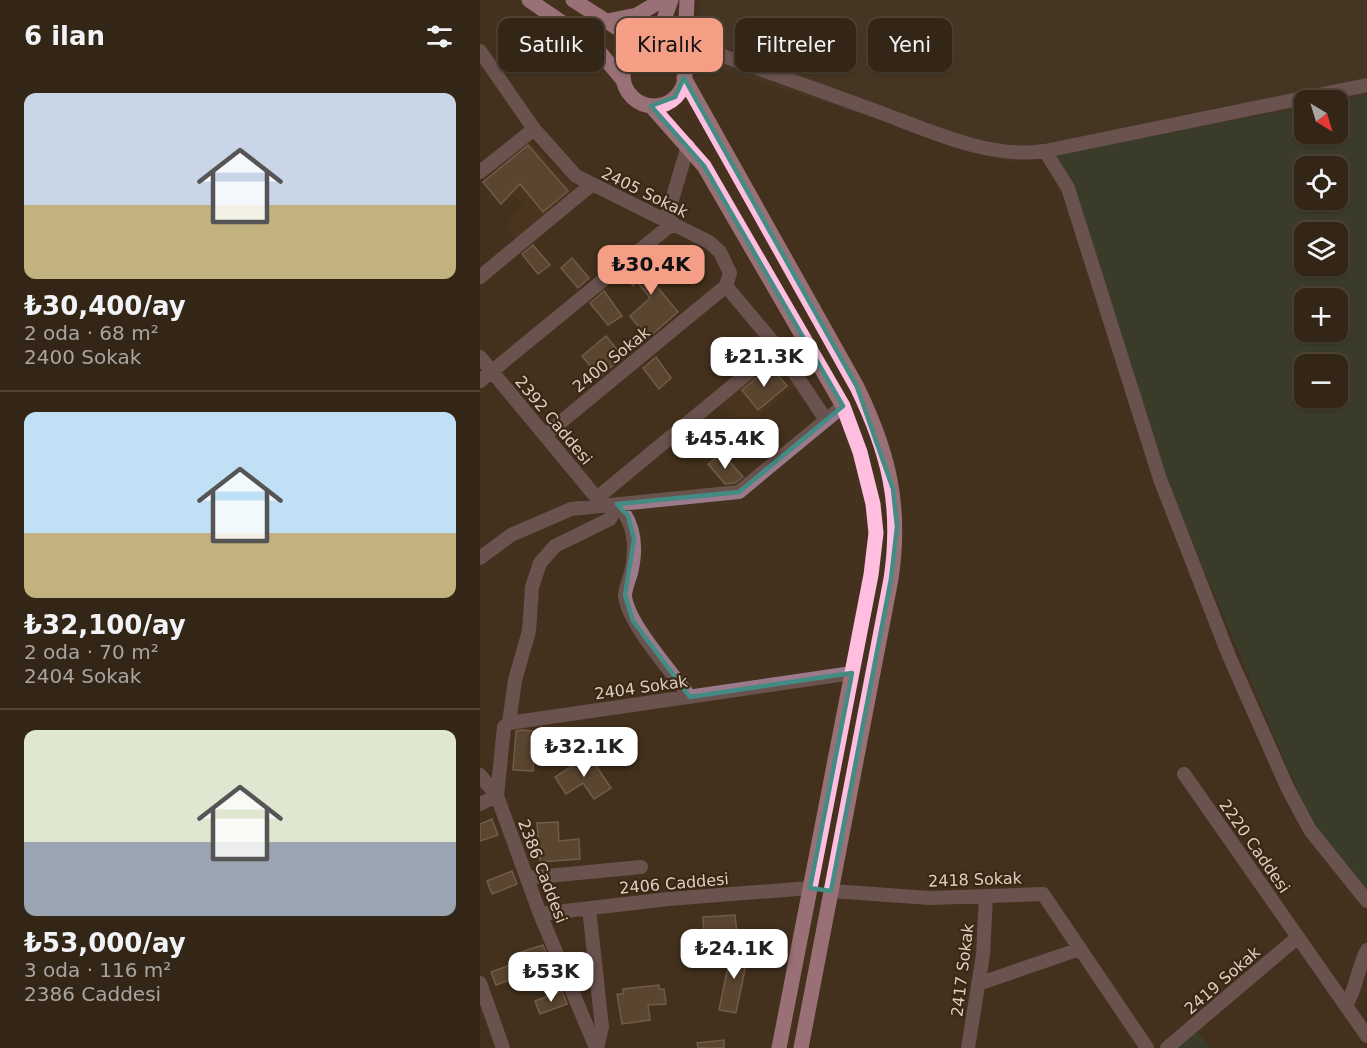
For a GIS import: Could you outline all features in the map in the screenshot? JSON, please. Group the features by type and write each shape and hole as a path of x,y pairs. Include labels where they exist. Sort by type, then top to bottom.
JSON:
{"main road":[{"path":"529,0 592,43 623,80 633,98 651,106 704,166 843,406 865,468 876,533 871,575 779,1048"},
{"path":"573,0 616,26"},
{"path":"607,21 637,15 662,0"},
{"path":"662,18 671,0"},
{"path":"685,18 687,0"},
{"path":"623,80 624,72"},
{"path":"651,106 668,102 675,97 684,73"},
{"path":"684,73 857,387 874,424 893,489 897,527 891,579 801,1048"},
{"path":"810,888 831,891"}],"street":[{"path":"723,56 948,136 1010,153 1024,154 1367,85"},
{"name":"2405 Sokak","path":"483,60 534,129 576,176 709,242 720,252 730,273 726,286"},
{"path":"480,172 534,129"},
{"path":"480,381 670,222 688,146"},
{"path":"1045,151 1068,188 1160,479 1229,656 1288,789 1310,830 1367,901"},
{"path":"480,277 591,185"},
{"path":"726,286 778,348 826,420"},
{"name":"2400 Sokak","path":"545,435 726,286"},
{"path":"606,502 778,348"},
{"name":"2392 Caddesi","path":"480,357 545,435 606,502 628,516 634,539 632,570 625,594 633,621 690,697"},
{"path":"480,558 511,535 567,510 606,502 739,492 843,406"},
{"path":"480,804 497,796 504,727 509,723 515,680 529,631 531,586 540,563 555,546 610,519 606,502"},
{"name":"2404 Sokak","path":"509,723 852,673"},
{"name":"2220 Caddesi","path":"1184,774 1367,1036"},
{"name":"2386 Caddesi","path":"480,775 497,796 540,914 597,1048"},
{"path":"527,878 641,867"},
{"name":"2406 Caddesi","path":"540,914 810,888"},
{"name":"2418 Sokak","path":"831,891 930,898 1043,894 1147,1048"},
{"name":"2417 Sokak","path":"968,1048 978,984 986,896"},
{"path":"589,908 602,1027 597,1048"},
{"name":"2419 Sokak","path":"1167,1048 1299,937"},
{"path":"978,984 1080,949"},
{"path":"1346,1005 1355,991 1358,967 1367,950"},
{"path":"481,987 503,1048"}],"highlighted area":[{"path":"684,78 857,387 893,489 897,527 891,579 831,891 810,888 852,673 690,697 633,621 625,595 634,539 628,516 617,504 739,492 843,406 704,166 651,106 675,97"}],"shaded area":[{"path":"701,0 1367,0 1367,95 1348,98 1348,90 1294,90 1294,108 1008,162 723,70 723,18 698,18"},
{"path":"527,142 532,143 572,185 575,192 517,240 507,228 513,215 523,206 492,168"},
{"path":"778,359 795,387 743,429 719,401 770,360"}],"green space":[{"path":"1367,95 1367,898 1313,828 1165,477 1049,154 1294,109 1294,144 1348,144 1348,99"},
{"path":"1197,1031 1211,1048 1177,1048"}],"building":[{"path":"528,145 568,191 543,212 520,184 501,204 483,182"},
{"path":"533,245 550,265 538,274 522,254"},
{"path":"652,252 668,272 654,283 678,312 648,338 630,316 650,298 637,282 633,286 624,275"},
{"path":"572,258 589,278 578,288 561,268"},
{"path":"604,291 622,316 608,325 590,303"},
{"path":"606,336 623,357 599,377 582,356"},
{"path":"656,357 671,378 659,389 643,368"},
{"path":"770,366 787,386 758,410 742,390"},
{"path":"722,453 743,477 735,483 725,484 708,464"},
{"path":"516,731 555,733 554,753 534,752 533,771 513,770"},
{"path":"589,755 611,788 594,799 583,783 566,794 555,777"},
{"path":"492,819 498,835 480,841 480,824"},
{"path":"558,822 559,841 579,839 580,859 540,862 537,823"},
{"path":"512,871 517,884 492,894 487,881"},
{"path":"735,915 737,933 704,935 703,917"},
{"path":"543,945 556,977 531,986 518,953"},
{"path":"732,947 749,950 736,1013 719,1010"},
{"path":"508,966 513,979 496,985 491,972"},
{"path":"659,985 659,989 664,989 666,1004 648,1005 650,1020 622,1024 617,994 623,994 623,989"},
{"path":"562,991 567,1004 540,1014 535,1001"},
{"path":"724,1040 724,1048 698,1048 697,1043"}]}
